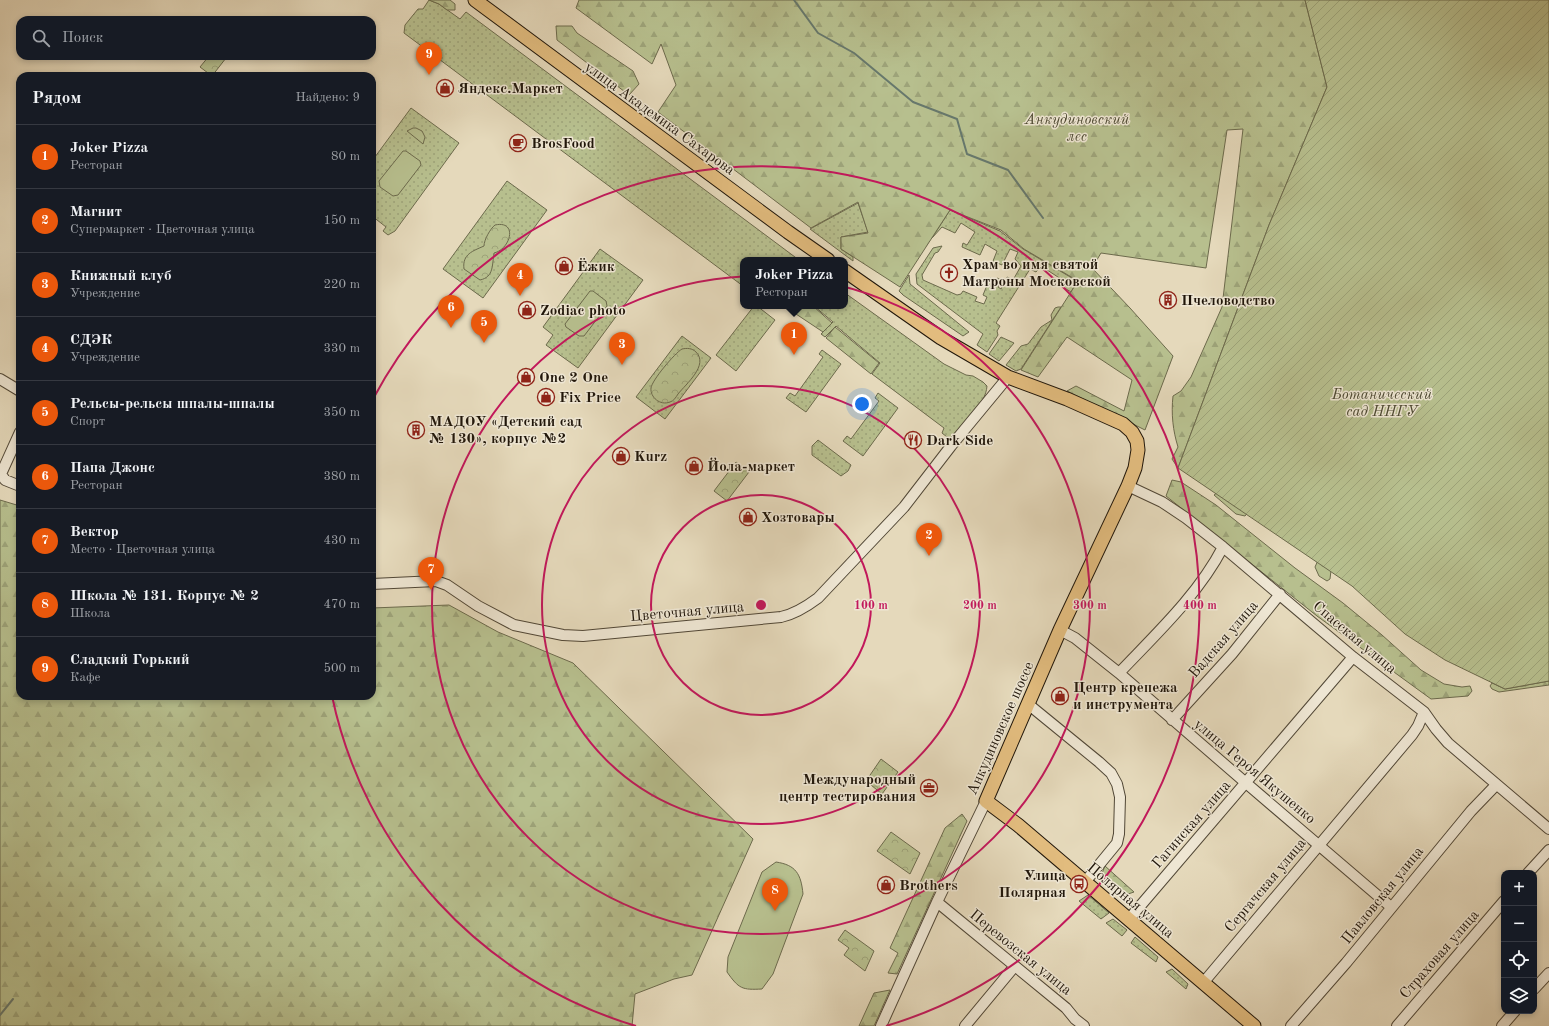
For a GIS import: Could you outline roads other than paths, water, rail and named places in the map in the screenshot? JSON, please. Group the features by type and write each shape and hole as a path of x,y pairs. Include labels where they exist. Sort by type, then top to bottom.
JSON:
{"main road":[{"name":"улица Академика Сахарова","path":"475,0 782,228 824,257"},
{"path":"848,273 942,338 1008,377"},
{"name":"Анкудиновское шоссе","path":"986,801 1060,630 1128,486 1135,468 1138,450 1137,441 1132,432 1123,424 1008,377"},
{"name":"Полярная улица","path":"986,801 1018,825 1254,1026"}],"street":[{"name":"Цветочная улица","path":"376,584 436,581 447,585 478,606 514,625 563,635 597,635 792,615 818,598 904,506 1008,377"},
{"path":"0,379 16,389"},
{"path":"16,441 2,474 5,480 16,484"},
{"name":"Спасская улица","path":"1128,486 1162,502 1186,518 1280,594 1353,657 1424,712 1448,743 1549,829"},
{"path":"1119,673 1195,589 1214,563 1222,547"},
{"name":"Вадская улица","path":"1172,720 1232,654 1280,594"},
{"name":"улица Героя Якушенко","path":"1060,630 1075,638 1119,673 1392,907"},
{"name":"Гагинская улица","path":"1129,919 1353,657"},
{"path":"1028,704 1099,762 1111,773 1117,784 1120,797 1119,834 1117,843 1085,882"},
{"name":"Сергачская улица","path":"1203,983 1318,844 1412,735 1424,712"},
{"name":"Павловская улица","path":"1292,1026 1471,811 1496,785"},
{"name":"Анкудиновское шоссе","path":"881,1026 937,902 986,801"},
{"path":"1531,870 1549,850"},
{"name":"Перевозская улица","path":"937,902 1014,967 1066,1008 1072,1022 1084,1026"},
{"name":"Страховая улица","path":"1397,1026 1501,905"},
{"path":"965,1026 1014,967"},
{"path":"1537,986 1549,973"},
{"path":"1502,1026 1512,1014"}],"waterway":[{"path":"794,0 818,33 854,53 913,102 957,119 967,154 1008,170 1043,218"},
{"path":"0,1015 13,999"}],"place":[{"name":"Сладкий Горький","path":"429,75"},
{"name":"Яндекс.Маркет","path":"445,88"},
{"name":"BrosFood","path":"518,143"},
{"name":"Ёжик","path":"564,266"},
{"name":"Храм во имя святой Матроны Московской","path":"949,273"},
{"name":"СДЭК","path":"520,296"},
{"name":"Пчеловодство","path":"1168,300"},
{"name":"Zodiac photo","path":"527,310"},
{"name":"Папа Джонс","path":"451,328"},
{"name":"Рельсы-рельсы шпалы-шпалы","path":"484,343"},
{"name":"Joker Pizza","path":"794,355"},
{"name":"Книжный клуб","path":"622,365"},
{"name":"One 2 One","path":"526,377"},
{"name":"Fix Price","path":"546,397"},
{"name":"МАДОУ «Детский сад № 130», корпус №2","path":"416,430"},
{"name":"Dark Side","path":"913,440"},
{"name":"Kurz","path":"621,456"},
{"name":"Йола-маркет","path":"694,466"},
{"name":"Хозтовары","path":"748,517"},
{"name":"Магнит","path":"929,556"},
{"name":"Вектор","path":"431,590"},
{"name":"Центр крепежа и инструмента","path":"1060,696"},
{"name":"Международный центр тестирования","path":"929,788"},
{"name":"Улица Полярная","path":"1079,884"},
{"name":"Brothers","path":"886,885"},
{"name":"Школа № 131. Корпус № 2","path":"775,911"}],"park label":[{"name":"Анкудиновский лес","path":"1077,128"},
{"name":"Ботанический сад ННГУ","path":"1382,402"}]}
